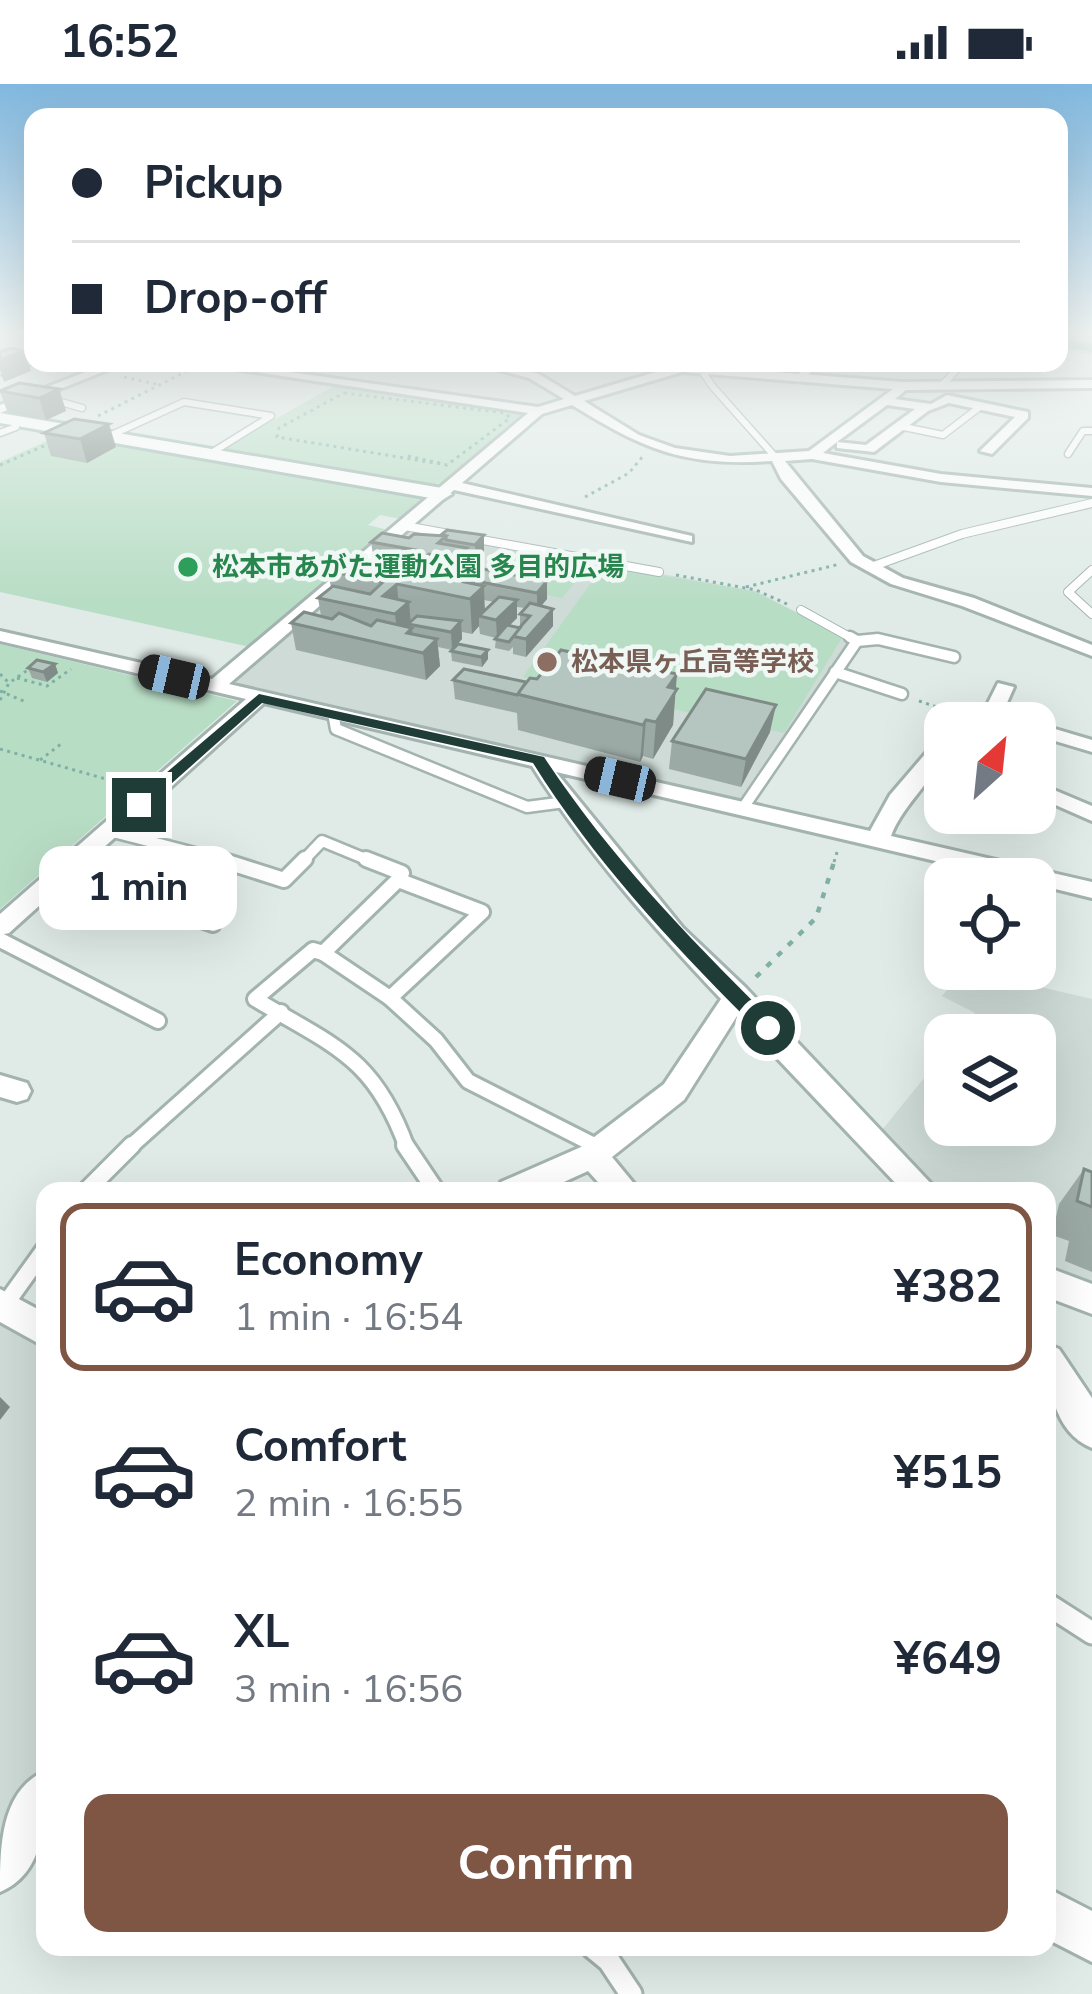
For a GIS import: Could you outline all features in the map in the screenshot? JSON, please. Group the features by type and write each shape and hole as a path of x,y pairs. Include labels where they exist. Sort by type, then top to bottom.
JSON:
{"street":[{"path":"9,423 208,455 447,483 687,539"},
{"path":"214,687 405,526 447,483 523,423"},
{"path":"609,423 673,452 778,460 812,455 941,478 1092,492"},
{"path":"812,455 857,423"},
{"path":"831,443 869,449 903,423"},
{"path":"987,451 1016,423"},
{"path":"778,460 786,476 864,563 897,581 1087,643"},
{"path":"0,636 1092,890"},
{"path":"998,702 1005,687"},
{"path":"0,927 259,698"},
{"path":"1056,735 1092,746"},
{"path":"538,760 565,802 674,934 914,1182"},
{"path":"878,840 887,811 924,768"},
{"path":"1056,798 1092,814"},
{"path":"533,1182 598,1154 674,1092 737,995"},
{"path":"598,1154 618,1182"},
{"path":"1056,1285 1092,1299"},
{"path":"2,1305 36,1326"},
{"path":"1056,1375 1092,1430"},
{"path":"0,1869 36,1808"},
{"path":"1056,1917 1092,1938"}],"lane":[{"path":"107,437 138,423"},
{"path":"208,455 259,423"},
{"path":"745,423 778,460"},
{"path":"899,426 946,434 960,423"},
{"path":"1067,454 1083,431 1092,430"},
{"path":"864,563 1092,502"},
{"path":"405,526 659,572"},
{"path":"1092,570 1068,592 1092,614"},
{"path":"801,610 857,641 878,639 954,657"},
{"path":"743,808 857,641"},
{"path":"835,672 902,694"},
{"path":"333,713 336,729 527,807 565,802"},
{"path":"109,831 248,866 284,880 322,841 402,873 323,953"},
{"path":"390,998 482,912 398,880"},
{"path":"43,890 109,920 140,898 213,924"},
{"path":"0,940 57,963 87,982 97,995 158,1021"},
{"path":"430,1182 406,1148 394,1110 360,1063 255,999 314,950 390,998 436,1040 468,1081 598,1154"},
{"path":"92,1182 281,1012"},
{"path":"2,1305 36,1261"},
{"path":"1056,1610 1092,1633"},
{"path":"604,1956 631,1994"}],"path":[{"path":"290,423 276,431 285,439 447,465 499,423"},
{"path":"0,465 50,443"},
{"path":"409,456 447,465"},
{"path":"447,465 447,483"},
{"path":"746,587 864,563"},
{"path":"659,572 746,587 801,610"},
{"path":"17,678 47,686 79,663"},
{"path":"0,700 7,695 9,683 33,667"},
{"path":"0,674 9,683"},
{"path":"0,692 26,702"},
{"path":"902,694 924,703"},
{"path":"40,760 61,744"},
{"path":"0,749 140,788"},
{"path":"737,995 816,918 843,832"}],"shaded area":[{"name":"松本県ヶ丘高等学校","path":"413,529 756,591 852,641 749,794 736,801 231,683"},
{"path":"947,990 1054,990 1092,999 1092,1292 1056,1278 1056,1182 933,1182 882,1130 924,1078 924,1146 1056,1146 1056,1014 975,1013 942,996"},
{"path":"0,1324 36,1345 36,1786 0,1848"}],"green space":[{"path":"268,423 513,423 440,483 431,485 220,450"},
{"name":"松本市あがた運動公園 多目的広場","path":"60,435 422,500 401,519 380,515 368,525 388,530 250,647 0,592 0,462"},
{"path":"517,550 591,563 562,598 486,584"},
{"path":"604,565 755,592 843,636 784,733 523,677"},
{"path":"0,644 237,701 0,909"}],"building":[{"path":"65,423 109,424 80,439 44,433"},
{"path":"447,530 484,535 475,545 446,540 441,535"},
{"path":"382,533 409,538 414,534 446,536 438,543 467,548 455,559 429,554 408,572 437,578 443,572 470,577 464,582 484,586 470,599 397,584 383,596 409,602 395,614 318,598 333,586 370,594 383,582 328,571 343,559 388,562 382,567 399,571 421,551 371,542"},
{"path":"483,569 547,581 537,593 471,580"},
{"path":"499,597 517,600 496,620 479,616"},
{"path":"530,603 553,609 526,639 512,636 530,616 520,614"},
{"path":"304,612 332,619 339,613 371,626 377,620 437,639 423,653 291,623"},
{"path":"417,616 461,621 451,632 408,624"},
{"path":"507,625 520,628 509,642 495,639"},
{"path":"458,644 488,650 481,657 451,651"},
{"path":"561,650 677,674 668,687 677,689 656,722 646,720 643,725 517,694"},
{"path":"37,660 55,664 43,672 28,668"},
{"path":"464,669 526,682 517,695 453,680"},
{"path":"706,689 776,705 746,759 672,741"},
{"path":"1084,1169 1092,1172 1092,1207 1077,1201"}],"place":[{"name":"松本市あがた運動公園 多目的広場","path":"188,567"},
{"name":"松本県ヶ丘高等学校","path":"547,662"}],"route":[{"path":"139,805 259,698 538,760 565,802 674,934 768,1028"}]}
